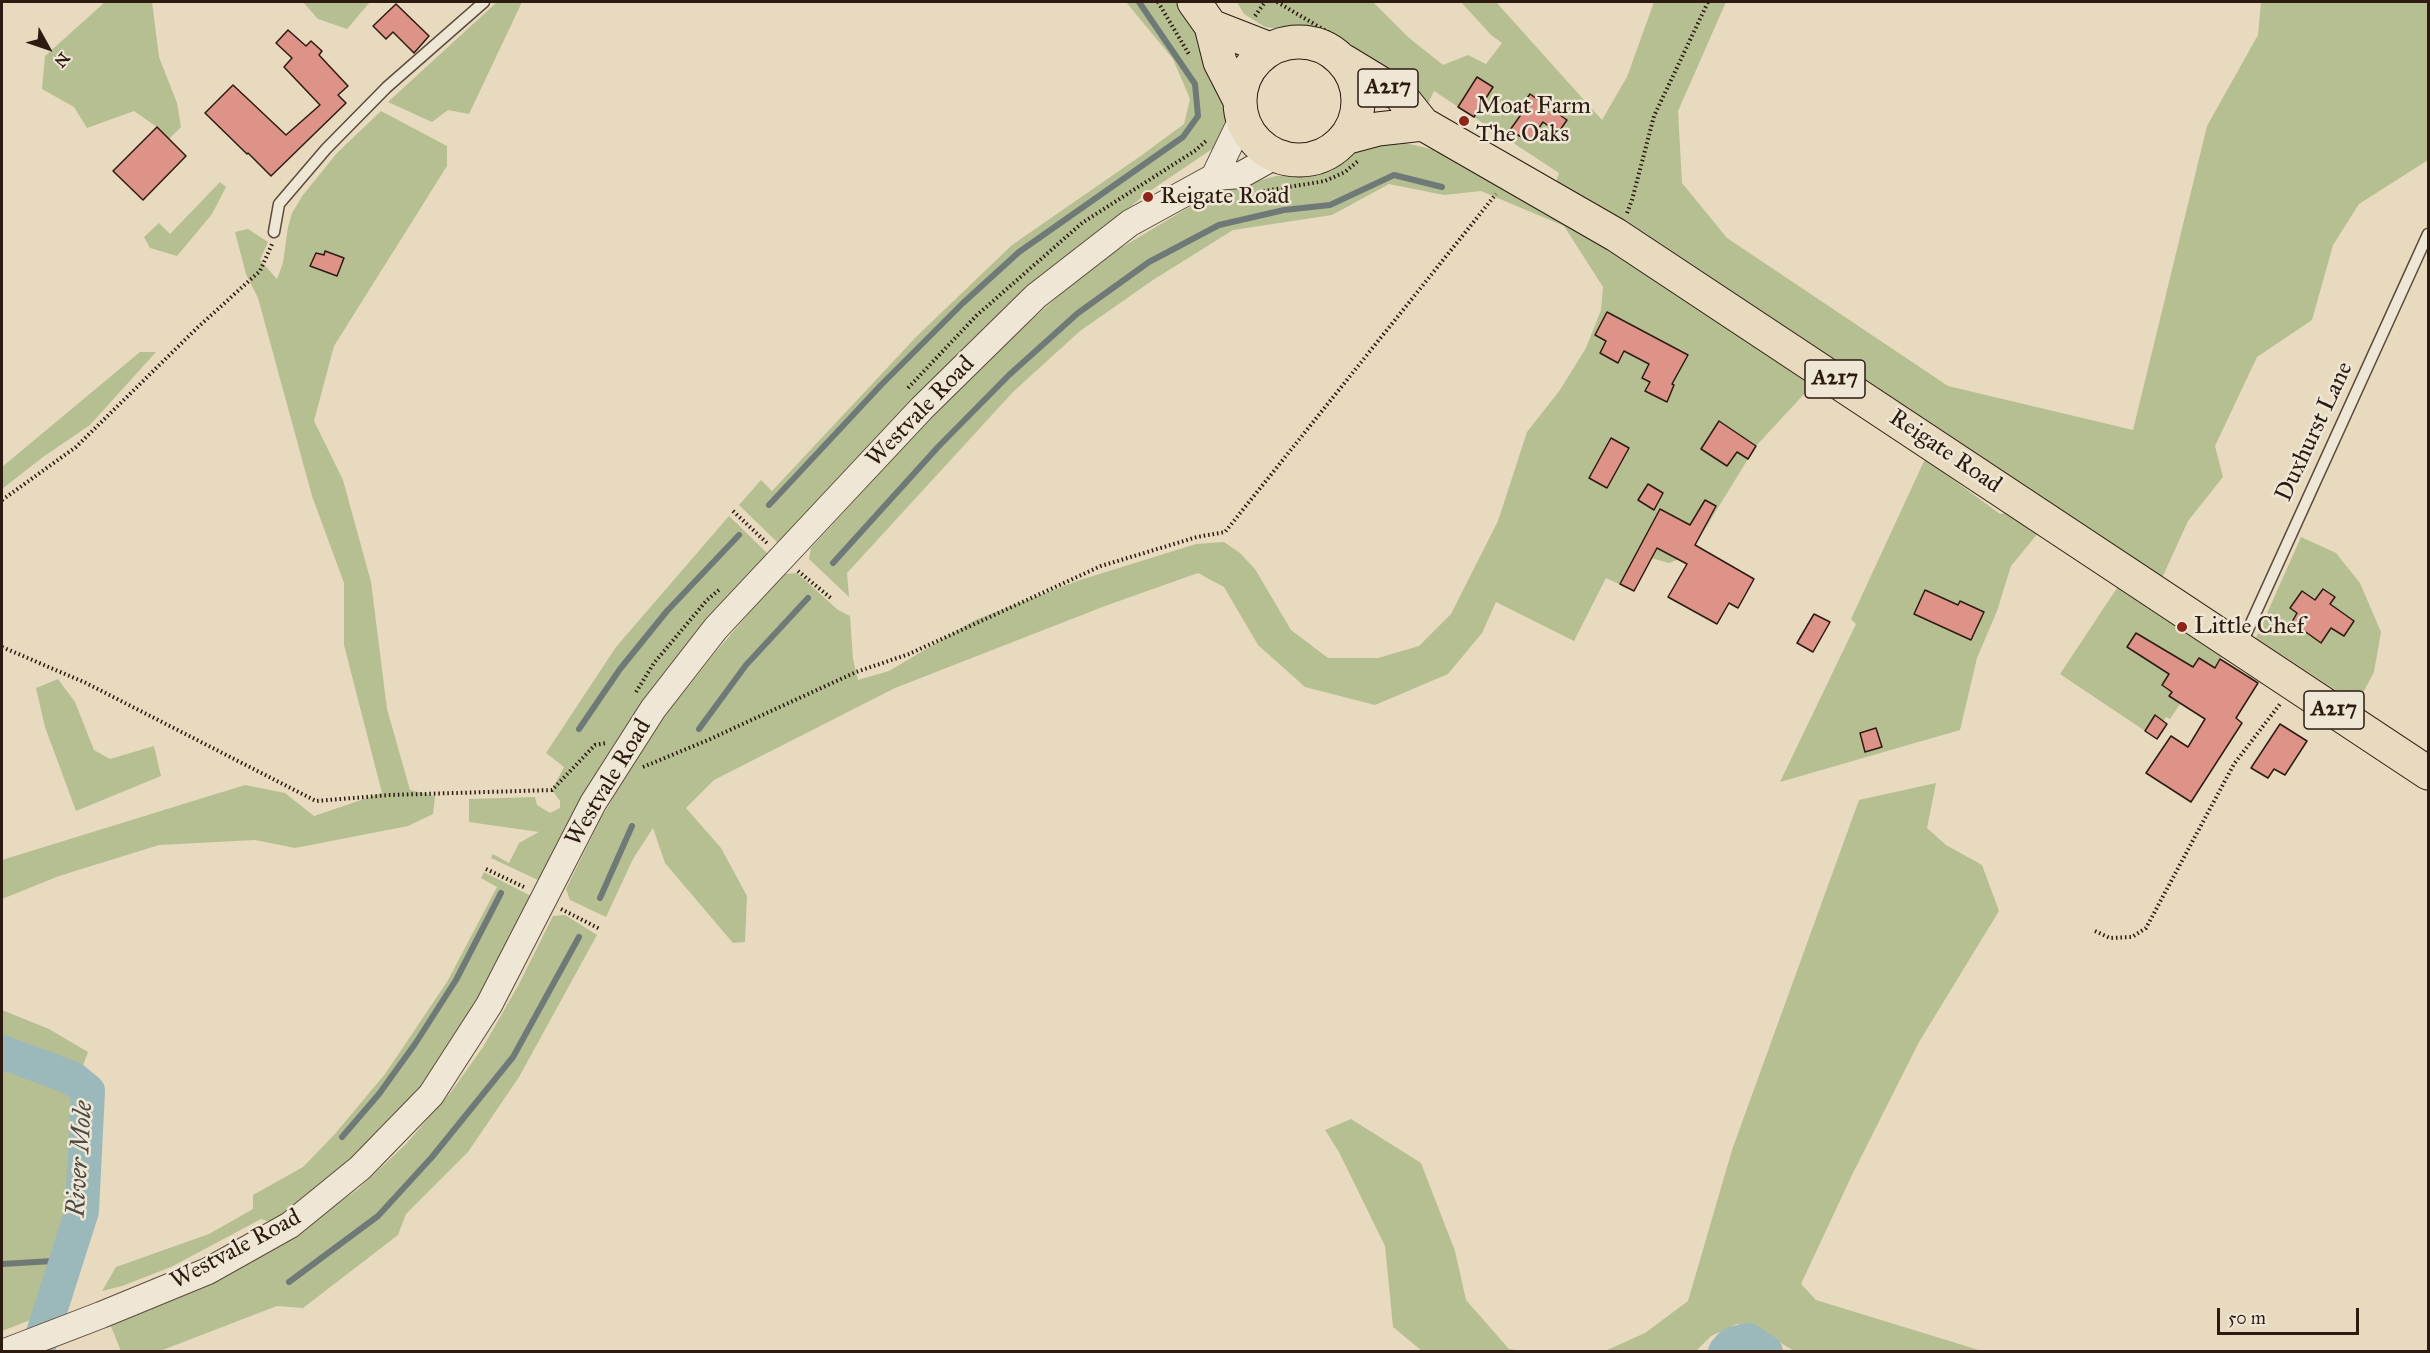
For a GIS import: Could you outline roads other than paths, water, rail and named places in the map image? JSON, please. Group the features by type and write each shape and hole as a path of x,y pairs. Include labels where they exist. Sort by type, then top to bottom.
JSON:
{"main road":[{"path":"1202,14 1270,49"},
{"path":"1202,14 1250,135 1261,147 1275,156 1295,161 1315,159 1333,151 1355,146 1359,98 1355,79 1344,61 1329,49 1310,42 1289,42 1270,49 1254,62 1244,79 1241,109"},
{"name":"Reigate Road","path":"1344,61 1400,95 1423,124 1616,235 2428,773"},
{"name":"A217","path":"1355,146 1378,129 1423,124"}],"street":[{"path":"1214,177 1241,109"},
{"name":"Westvale Road","path":"5,1352 101,1316 208,1271 290,1225 360,1168 431,1095 489,1005 593,803 609,750 653,709 716,628 983,346 1036,296 1130,223 1214,177 1241,175 1275,156"}],"lane":[{"path":"274,232 279,204 326,149 387,87 484,2"},
{"name":"Duxhurst Lane","path":"2240,647 2428,234"}],"waterway":[{"path":"769,505 881,385 963,303 1019,252 1183,137 1198,116 1195,84 1139,2"},
{"path":"833,563 938,447 1009,375 1078,313 1149,262 1219,225 1284,210 1330,205 1394,175 1442,187"},
{"path":"579,729 620,669 667,611 739,535"},
{"path":"699,729 746,665 808,598"},
{"path":"600,898 632,826"},
{"path":"342,1137 379,1094 415,1044 456,980 501,893"},
{"path":"289,1282 378,1216 432,1157 513,1057 579,937"},
{"name":"River Mole","path":"2,1052 72,1078 88,1091 82,1211 37,1352"},
{"path":"2,1264 53,1261 66,1264"},
{"name":"River Mole","path":"1725,1352 1732,1344 1748,1340 1766,1352"}],"place":[{"name":"Moat Farm The Oaks","path":"1464,121"},
{"name":"Reigate Road","path":"1148,197"},
{"name":"Little Chef","path":"2182,627"}]}
